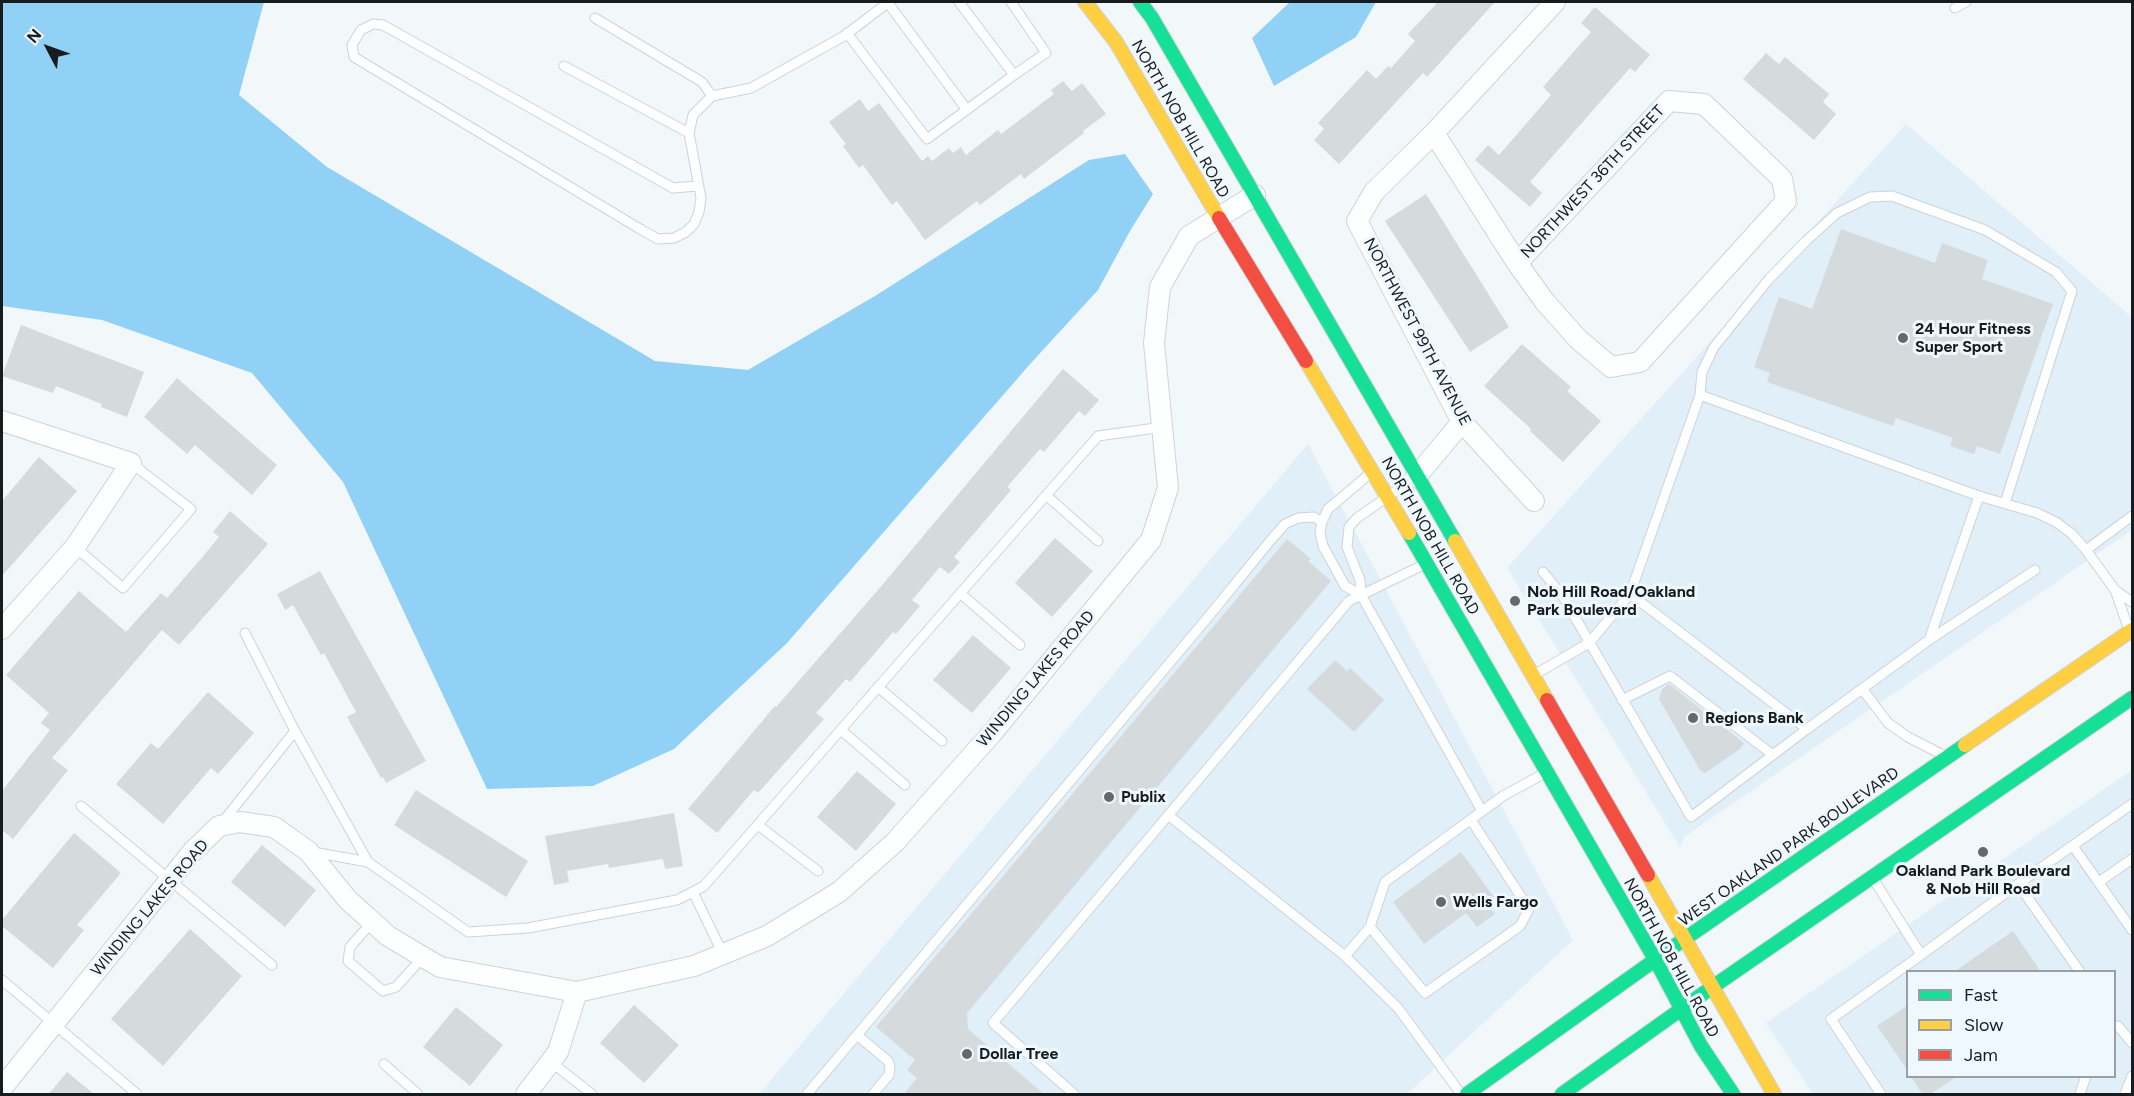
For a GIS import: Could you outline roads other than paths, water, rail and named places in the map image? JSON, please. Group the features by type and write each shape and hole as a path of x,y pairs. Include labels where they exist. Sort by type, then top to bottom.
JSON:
{"main road":[{"name":"NORTH NOB HILL ROAD","path":"1085,2 1116,42 1217,216 1428,562 1656,961 1701,1046 1733,1095"},
{"name":"NORTH NOB HILL ROAD","path":"1140,2 1152,18 1255,195 1773,1095"},
{"name":"WEST OAKLAND PARK BOULEVARD","path":"1467,1095 1683,940 2132,633"},
{"path":"1562,1095 1711,988 2133,698"}],"street":[{"path":"1517,263 1434,133 1556,2"},
{"name":"NORTHWEST 36TH STREET","path":"1669,101 1704,104 1782,179 1786,201 1640,362 1611,368 1571,331 1545,302 1517,263 1669,101"},
{"name":"NORTHWEST 99TH AVENUE","path":"1434,133 1374,192 1357,221 1462,422 1534,501"},
{"name":"WINDING LAKES ROAD","path":"2,1088 193,852 219,826 240,822 274,827 308,851 348,900 388,936 440,967 577,992 694,966 723,955 767,936 839,892 895,842 993,732 1151,540 1168,488 1154,343 1160,287 1189,236 1217,216 1255,195"},
{"path":"2,421 131,463 75,547 2,629"},
{"path":"1416,477 1462,422"},
{"path":"526,1095 558,1052 577,992"}],"lane":[{"path":"698,186 673,188 383,25 373,24 361,30 352,45 354,57 658,239 674,238 686,232 694,224 700,198 698,186 689,133 693,115 712,96 751,88 847,33 888,2 967,110"},
{"path":"959,2 1014,75"},
{"path":"847,33 927,139 1046,53 1011,2"},
{"path":"1954,8 1966,2"},
{"path":"595,18 702,82 712,96"},
{"path":"564,66 689,133"},
{"path":"1532,676 1589,643 1630,594 1700,395 1702,372 1714,347 1769,279 1806,241 1837,213 1870,196 1892,196 1984,230 2056,272 2072,291 2005,503"},
{"path":"1700,395 1979,495 2037,513 2056,522 2072,534 2086,550 2115,590 2132,633"},
{"path":"308,851 368,862 468,932 528,928 677,900 704,886 1098,436 1163,427"},
{"path":"75,547 123,588 191,509 131,463"},
{"path":"1361,595 1345,586 1323,546 1320,533 1328,509 1373,471"},
{"path":"1416,477 1357,518 1349,527 1347,547 1360,580 1361,595 1482,811"},
{"path":"1046,495 1098,541"},
{"path":"1929,640 1979,495"},
{"path":"2086,550 2133,516"},
{"path":"807,1095 1285,524 1298,518 1314,517 1322,522"},
{"path":"1074,1095 993,1023 1349,601 1428,562"},
{"path":"1543,572 1562,595 1692,817 1929,640 2035,570"},
{"path":"2115,590 2133,602"},
{"path":"960,593 1020,645"},
{"path":"1630,594 1807,729"},
{"path":"245,633 295,730 368,862"},
{"path":"1622,700 1670,676 1773,755"},
{"path":"878,687 942,741"},
{"path":"1863,690 1888,723 1908,737 1948,758"},
{"path":"219,826 295,730"},
{"path":"841,730 905,785"},
{"path":"1346,956 1370,927 1385,882 1503,796 1547,772"},
{"path":"1881,1095 1831,1019 2133,804"},
{"path":"81,806 272,965"},
{"path":"1168,815 1346,956 1398,1008 1461,1095"},
{"path":"1370,927 1425,993 1520,926 1529,909 1471,820"},
{"path":"758,825 818,871"},
{"path":"2073,846 2131,924"},
{"path":"2099,882 2131,862"},
{"path":"1872,878 1921,955"},
{"path":"2018,884 2079,970"},
{"path":"693,892 723,955"},
{"path":"372,922 350,947 348,961 383,991 396,987 423,957"},
{"path":"2,980 137,1095"},
{"path":"2116,1025 2133,1043"},
{"path":"857,1035 888,1061 890,1066 889,1075 873,1095"},
{"path":"551,1062 592,1095"},
{"path":"384,1064 418,1095"},
{"path":"2125,1095 2133,1076"},
{"path":"2080,1095 2086,1078"}],"water":[{"path":"2,2 264,2 239,95 327,167 655,361 748,370 875,296 1089,160 1125,154 1153,194 1098,290 1031,363 787,643 674,749 593,786 487,789 343,482 252,373 102,320 2,306"},
{"path":"1290,2 1376,2 1356,37 1274,86 1252,38"}],"place":[{"name":"24 Hour Fitness Super Sport","path":"1903,338"},
{"name":"Nob Hill Road/Oakland Park Boulevard","path":"1515,601"},
{"name":"Regions Bank","path":"1693,718"},
{"name":"Publix","path":"1109,797"},
{"name":"Oakland Park Boulevard & Nob Hill Road","path":"1983,852"},
{"name":"Wells Fargo","path":"1441,902"},
{"name":"Dollar Tree","path":"967,1054"}]}
